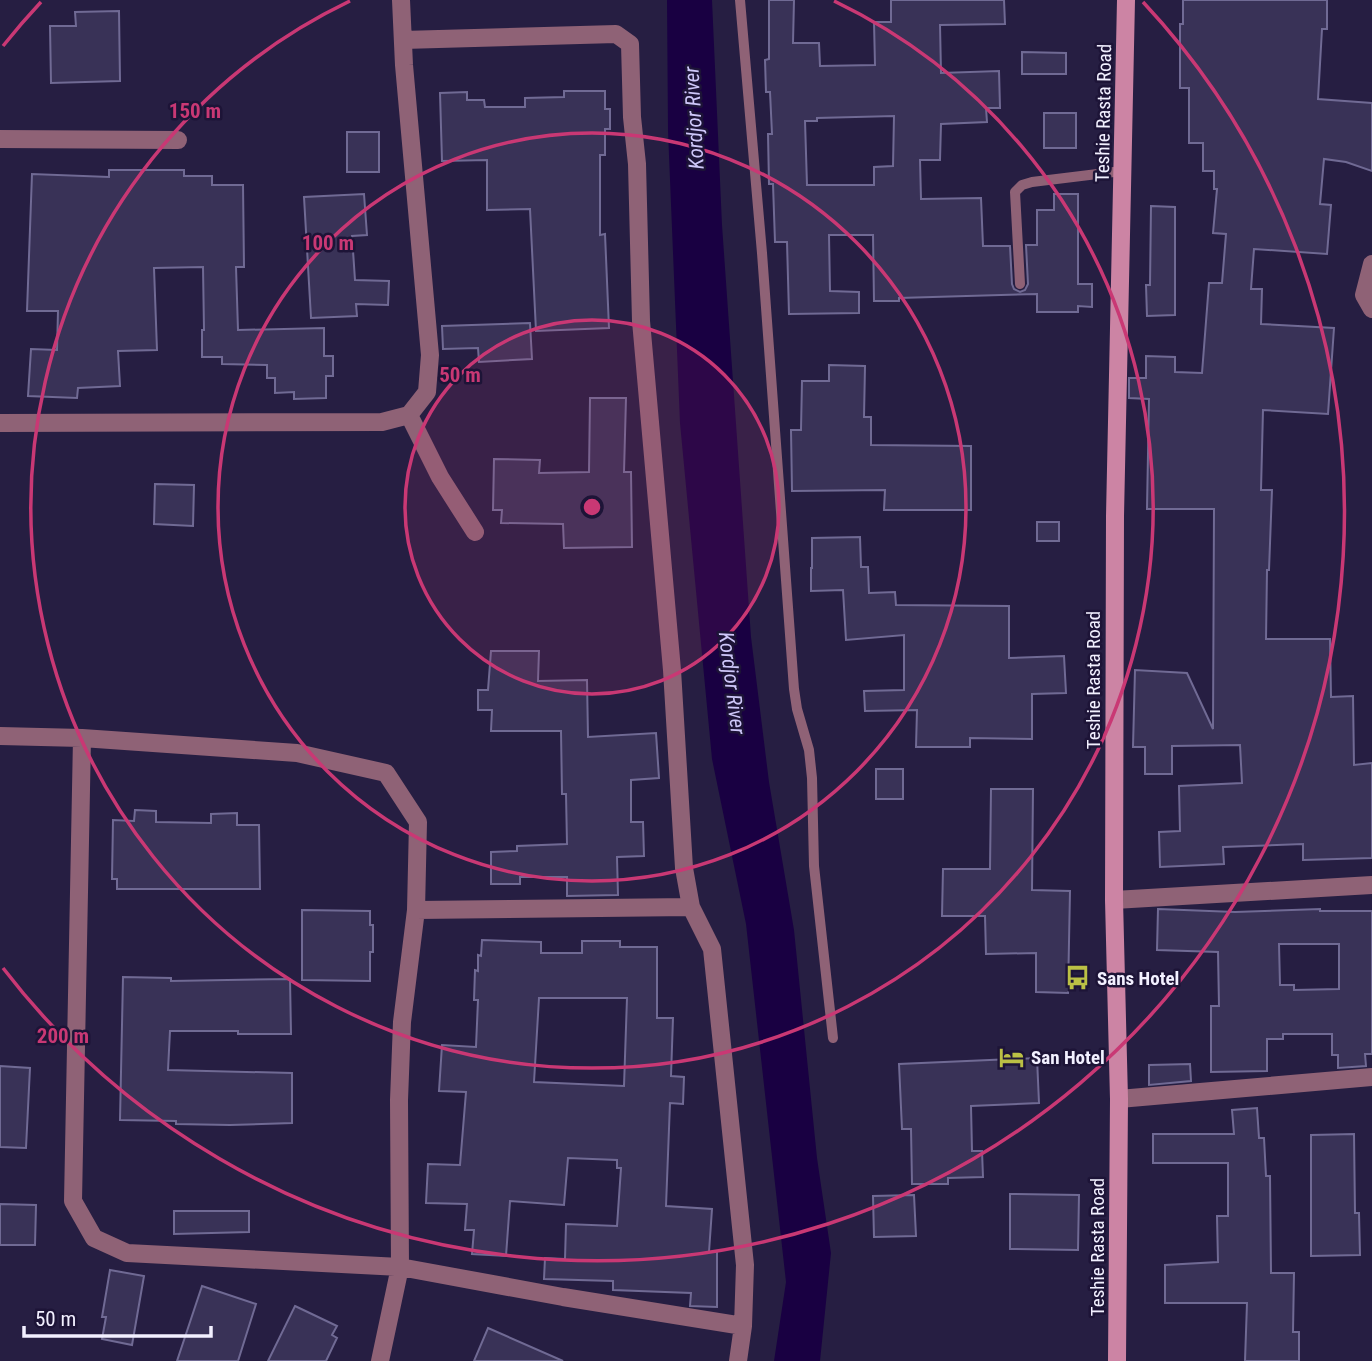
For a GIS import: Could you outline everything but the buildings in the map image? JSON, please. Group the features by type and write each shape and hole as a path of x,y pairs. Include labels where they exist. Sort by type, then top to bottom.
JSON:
{"main road":[{"name":"Teshie Rasta Road","path":"1118,1361 1119,1099 1114,900 1115,516 1126,0"}],"street":[{"path":"0,423 382,422 409,415 427,392 430,355 401,0"},
{"path":"403,40 616,34 630,44 641,321 672,670 684,868 691,907 712,949 745,1265 743,1326 738,1361"},
{"path":"0,139 178,140"},
{"path":"1372,264 1364,295 1372,309"},
{"path":"409,415 440,477 475,532"},
{"path":"0,736 82,738 297,752 386,773 418,822 416,910 402,1022 399,1100 400,1267 380,1361"},
{"path":"82,738 73,1201 94,1238 128,1253 400,1267 743,1326"},
{"path":"1114,900 1372,885"},
{"path":"416,910 691,907"},
{"path":"1119,1099 1372,1077"}],"lane":[{"path":"740,0 762,253 794,689 809,750 814,866 833,1038"},
{"path":"1020,284 1015,192 1022,185 1032,182 1122,171"}],"water":[{"name":"Kordjor River","path":"667,0 712,0 722,225 751,637 769,782 794,930 817,1158 831,1253 820,1361 774,1361 786,1282 746,924 712,759 680,423 668,131"}],"place":[{"name":"Sans Hotel","path":"1077,978"},
{"name":"San Hotel","path":"1011,1057"}]}
